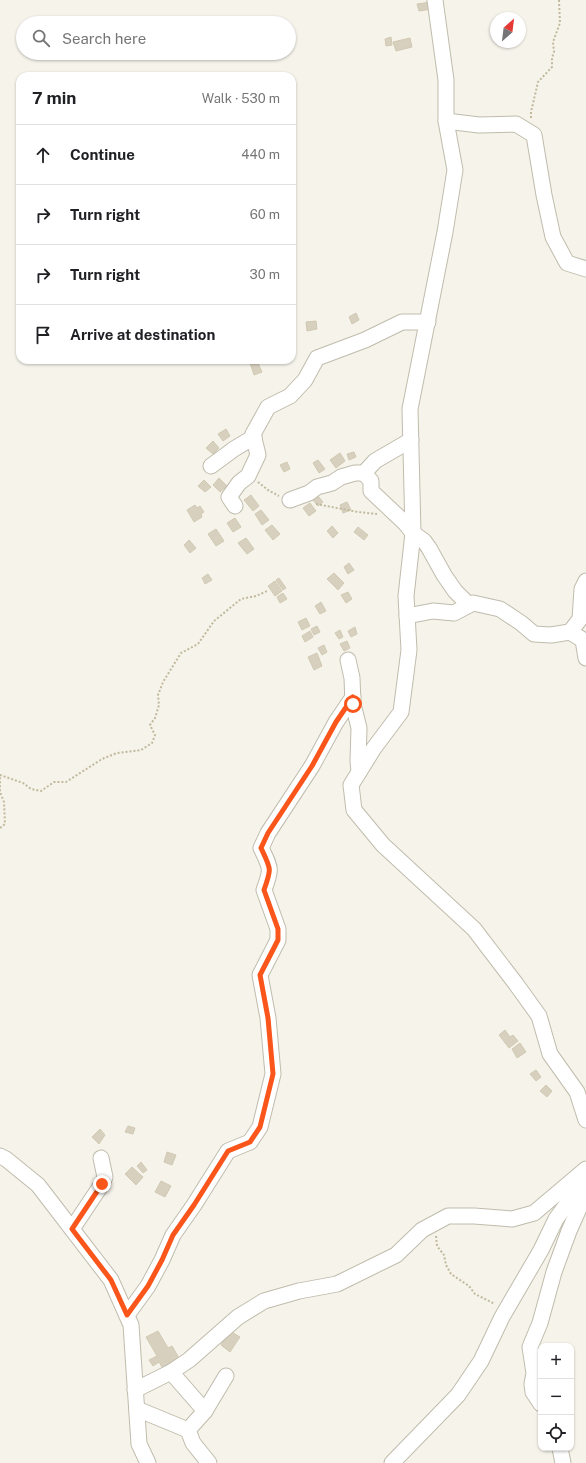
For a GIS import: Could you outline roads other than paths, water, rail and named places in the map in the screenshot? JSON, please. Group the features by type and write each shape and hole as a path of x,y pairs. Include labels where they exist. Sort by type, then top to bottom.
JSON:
{"street":[{"path":"435,0 446,80 446,121 455,170 446,232 410,409 413,533 406,596 410,650 400,712 374,748 351,785 354,810 383,845 474,930 516,984 539,1016 550,1054 577,1092 586,1120"},
{"path":"446,121 479,125 516,124 534,135 553,237 567,263 586,269"},
{"path":"235,506 229,497 239,483 248,476 258,454 253,434 268,407 290,396 305,380 318,358 364,340 402,322 428,322"},
{"path":"211,466 234,449 254,437"},
{"path":"290,500 309,493 317,487 332,483 340,477 355,473 364,473 375,461 411,440"},
{"path":"364,473 371,481 372,491 413,533 424,541 455,591 469,605"},
{"path":"570,632 580,619 582,589 586,581"},
{"path":"407,616 433,611 454,613 474,603 500,609 534,634 551,635 570,632 583,640 586,658"},
{"path":"348,660 352,678 356,718 359,728 359,772"},
{"path":"127,1315 148,1286 173,1235 228,1151 250,1142 260,1127 273,1074 268,1018 260,975 278,940 278,929 264,890 270,873 269,864 261,848 268,833 312,766 336,722 353,697"},
{"path":"0,1156 6,1159 38,1185 111,1280 131,1325 139,1444 148,1463"},
{"path":"72,1229 106,1177 101,1158"},
{"path":"135,1390 171,1372 189,1360 238,1317 264,1301 299,1291 337,1284 396,1255 422,1230 448,1216 474,1216 512,1219 534,1213 586,1169"},
{"path":"392,1463 458,1395 481,1361 506,1310 541,1250 556,1219 586,1178"},
{"path":"538,1400 533,1392 532,1384 534,1373 530,1347 540,1323 554,1272 569,1231 586,1193"},
{"path":"171,1372 205,1411"},
{"path":"188,1430 205,1411 226,1376"},
{"path":"137,1409 188,1430 193,1443 210,1463"},
{"path":"561,1451 563,1463"}]}
